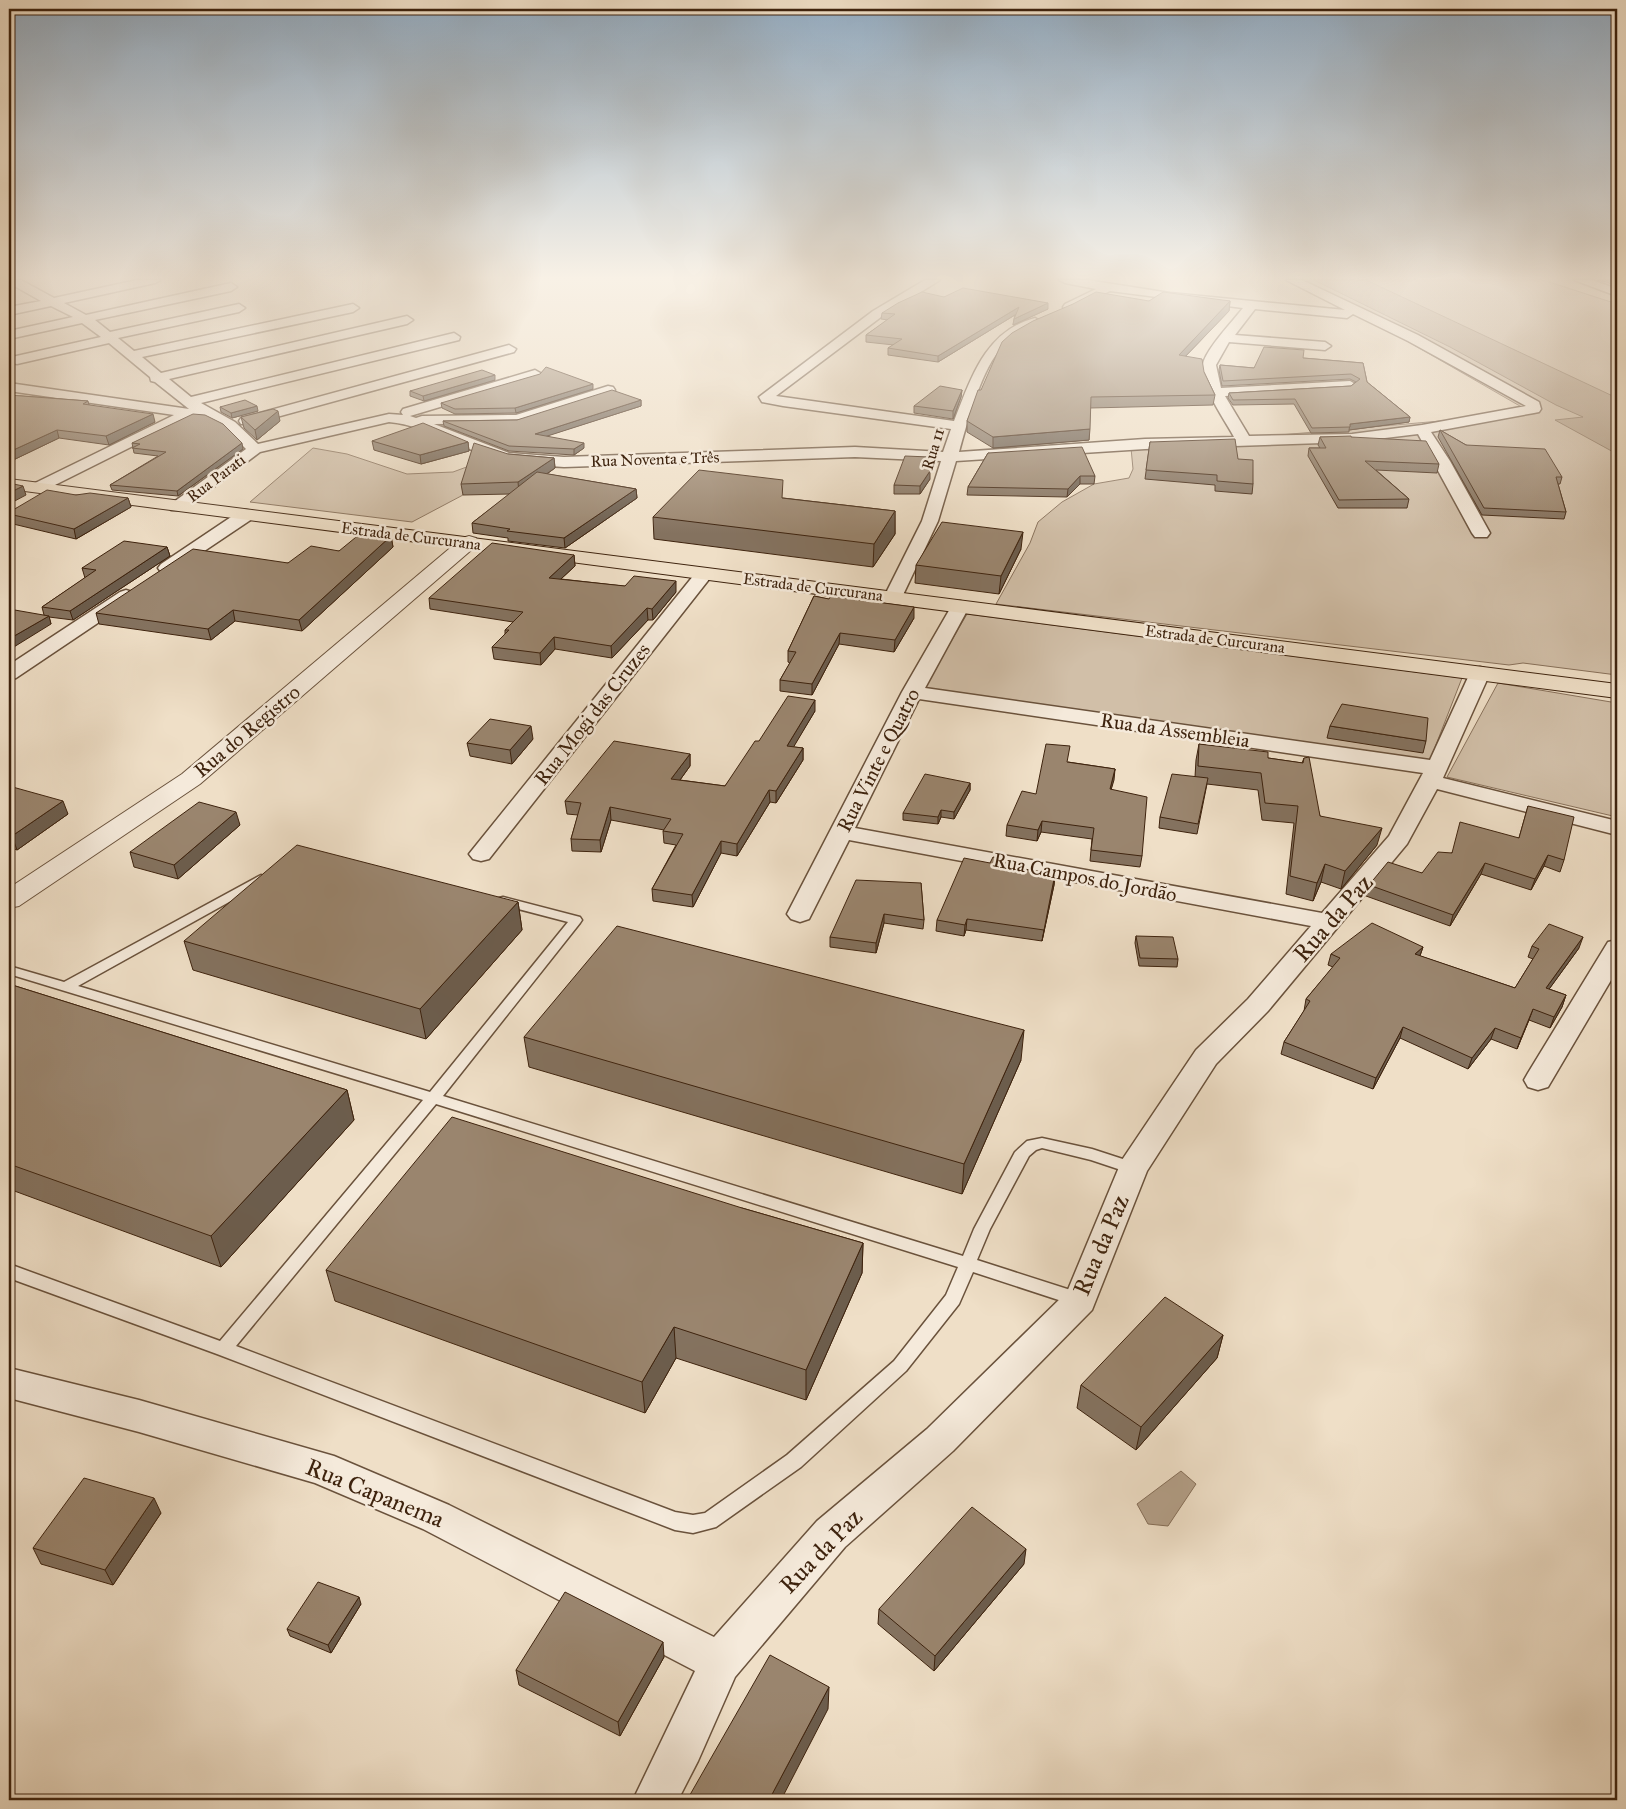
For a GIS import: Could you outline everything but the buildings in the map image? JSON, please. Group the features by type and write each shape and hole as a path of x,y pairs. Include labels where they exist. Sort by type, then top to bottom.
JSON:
{"main road":[{"name":"Estrada de Curcurana","path":"9,484 1617,691"}],"street":[{"path":"140,364 187,408"},
{"path":"156,378 215,364"},
{"path":"25,504 43,489 187,408 351,364"},
{"path":"230,426 453,364"},
{"path":"810,364 766,397 767,399 959,426"},
{"name":"Rua 11","path":"893,597 930,521 959,426 983,364"},
{"path":"1209,364 1211,380 1245,442"},
{"name":"Rua Noventa e Três","path":"256,449 389,418 409,420 506,457 526,460 564,462 847,452 949,457 1145,444 1352,438 1422,429 1534,409 1534,405 1461,364"},
{"path":"389,418 535,374"},
{"path":"1217,392 1350,385"},
{"path":"13,390 187,408"},
{"path":"409,420 517,419 529,417 576,399 608,390"},
{"name":"Rua Parati","path":"177,507 256,449 230,426 212,416 187,408"},
{"path":"1422,429 1442,461 1481,533"},
{"path":"156,576 246,515"},
{"name":"Rua do Registro","path":"9,900 191,779 469,542"},
{"name":"Rua Mogi das Cruzes","path":"481,854 704,574"},
{"path":"9,674 140,586"},
{"name":"Rua Vinte e Quatro","path":"800,914 912,692 960,606"},
{"name":"Rua da Paz","path":"655,1800 683,1746 720,1662 831,1534 940,1440 1080,1300 1133,1168 1206,1057 1258,1005 1399,839 1434,774 1480,673"},
{"name":"Rua da Assembleia","path":"912,692 1434,774 1617,828"},
{"name":"Rua Campos do Jordão","path":"841,832 1329,922"},
{"path":"1538,1080 1617,948"},
{"name":"Rua Capanema","path":"9,1382 139,1416 321,1468 436,1517 720,1662"}],"lane":[{"path":"66,987 270,875"},
{"path":"223,1349 433,1098 576,920 494,899"},
{"path":"9,970 433,1098 1080,1300"},
{"path":"9,1271 223,1349 675,1521 693,1524 709,1521 794,1461 900,1366 954,1299 982,1230 1023,1152 1032,1145 1042,1143 1092,1155 1133,1168"}],"shaded area":[{"path":"1448,364 1617,364 1617,675 1523,663 1509,665 996,604 1030,543 1038,522 1062,502 1094,484 1129,478 1133,469 1131,448 1532,413"},
{"path":"1482,364 1546,364 1617,398 1617,454 1555,420 1583,417 1556,405"},
{"path":"313,448 347,454 407,474 453,472 491,458 468,478 463,495 412,522 250,502"},
{"path":"967,614 1462,678 1430,760 924,688"},
{"path":"1498,683 1617,703 1617,817 1447,777"},
{"path":"1181,1471 1196,1484 1168,1526 1148,1524 1137,1504"}]}
